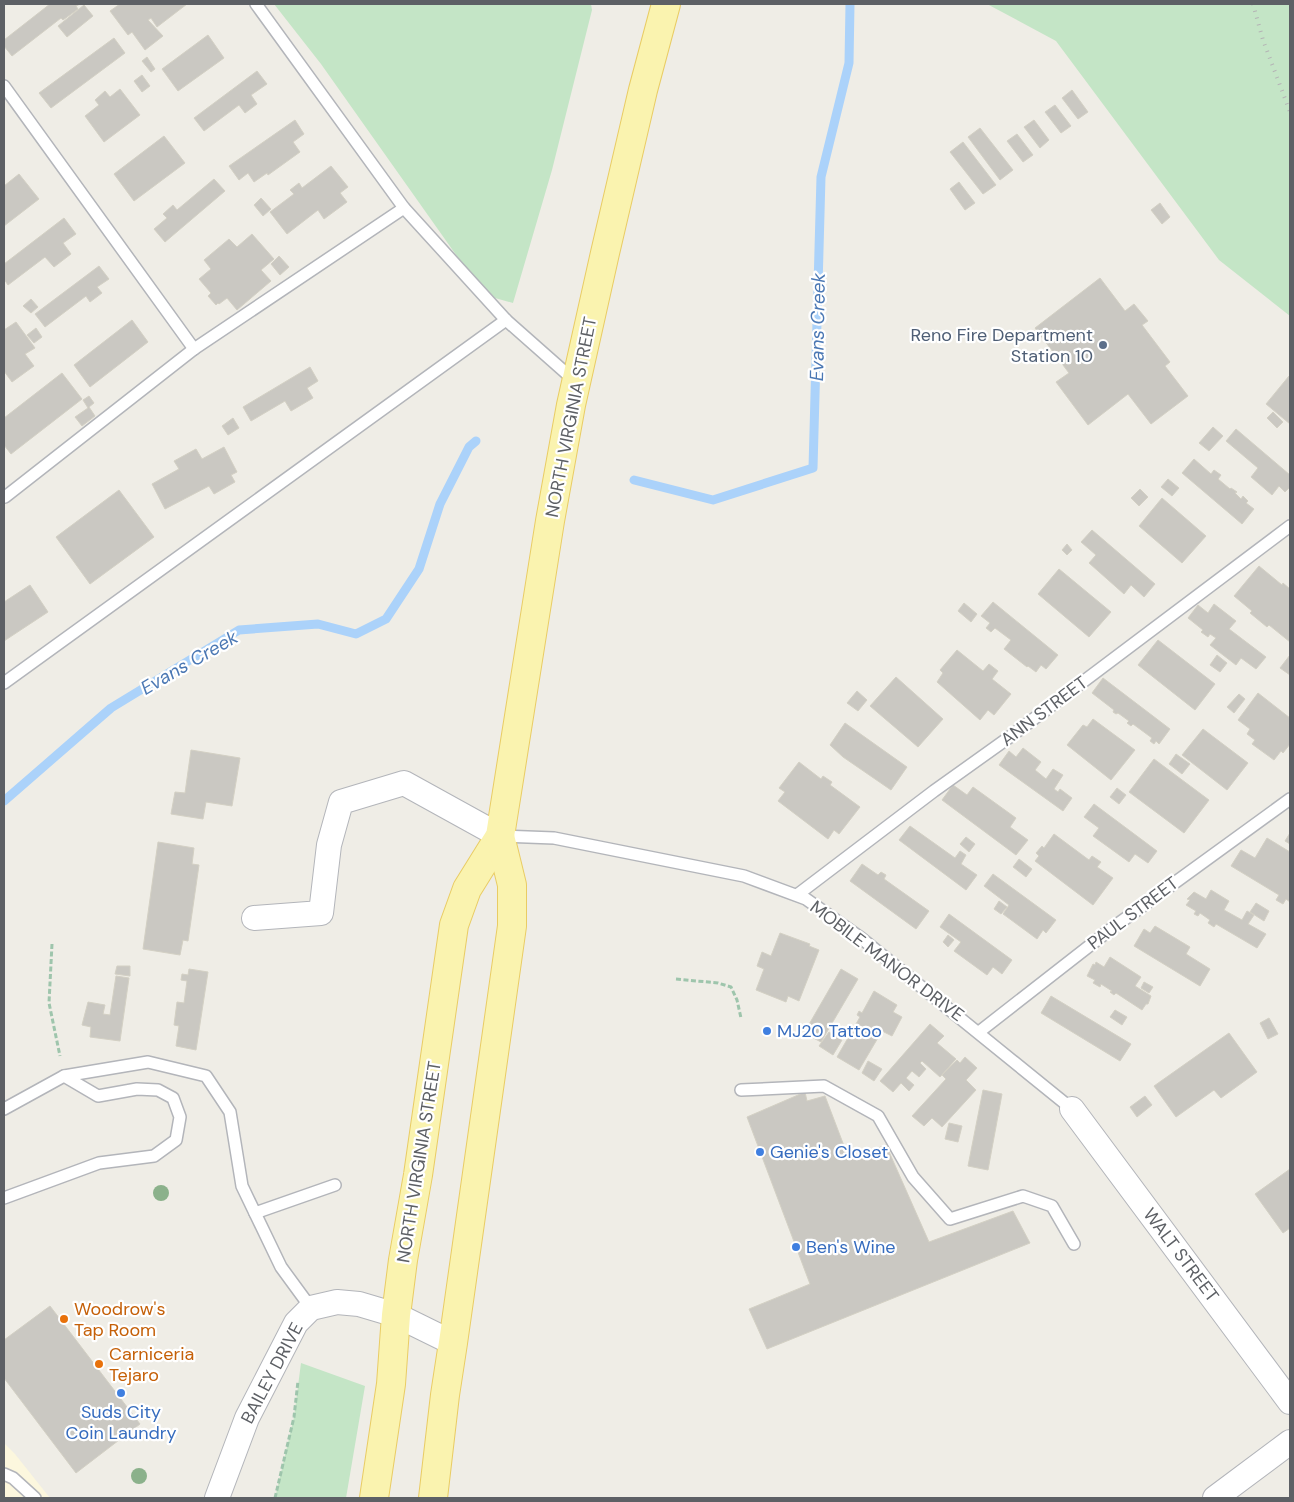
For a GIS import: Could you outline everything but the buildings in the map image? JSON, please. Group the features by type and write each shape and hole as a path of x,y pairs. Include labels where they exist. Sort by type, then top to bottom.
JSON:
{"main road":[{"name":"NORTH VIRGINIA STREET","path":"433,1498 444,1394 453,1343 512,926 512,885 500,836 550,521 576,382 643,90 666,4"},
{"name":"NORTH VIRGINIA STREET","path":"374,1498 391,1384 396,1314 403,1260 418,1175 454,925 467,889 500,836"}],"street":[{"path":"254,918 321,913 329,845 341,802 404,783 500,836"},
{"name":"WALT STREET","path":"1072,1109 1290,1402"},
{"name":"BAILEY DRIVE","path":"217,1498 247,1418 296,1323 311,1308 337,1302 349,1302 396,1314 453,1343"},
{"path":"1215,1498 1290,1442"}],"lane":[{"path":"256,4 404,208 506,320 576,382"},
{"path":"4,86 194,349"},
{"path":"4,496 194,349 404,208"},
{"path":"4,683 506,320"},
{"name":"ANN STREET","path":"797,895 1290,526"},
{"name":"PAUL STREET","path":"979,1032 1111,929 1290,799"},
{"name":"MOBILE MANOR DRIVE","path":"500,836 554,838 744,876 806,899 861,938 1072,1109"},
{"path":"4,1109 64,1076 148,1062 206,1076 230,1112 242,1186 282,1266 311,1308"},
{"path":"4,1198 99,1164 154,1156 176,1140 180,1117 174,1098 158,1090 137,1088 98,1096 64,1076"},
{"path":"741,1090 824,1086 878,1116 913,1177 950,1219 1023,1196 1052,1206 1074,1244"},
{"path":"255,1213 336,1185"},
{"path":"4,1474 13,1478 35,1498"}],"path":[{"path":"52,944 49,1003 64,1076"},
{"path":"676,979 718,982 731,987 737,1000 741,1018"},
{"path":"275,1498 294,1417 300,1372"}],"shaded area":[{"path":"4,1443 15,1454 50,1498 4,1498"}],"green space":[{"path":"274,4 591,4 592,10 552,170 513,303 495,298 471,276 321,64"},
{"path":"987,4 1290,4 1290,316 1219,260 1056,41"},
{"path":"301,1363 365,1386 346,1498 275,1498 294,1417"}],"waterway":[{"name":"Evans Creek","path":"634,480 713,500 813,468 821,177 849,63 850,4"},
{"name":"Evans Creek","path":"4,801 111,708 239,630 318,624 356,634 386,619 419,569 440,504 469,447 476,441"}],"railway":[{"path":"1253,4 1263,40 1290,112"}],"place":[{"name":"Reno Fire Department Station 10","path":"1103,345"},
{"name":"MJ20 Tattoo","path":"767,1031"},
{"name":"Genie's Closet","path":"760,1152"},
{"name":"Ben's Wine","path":"796,1247"},
{"name":"Woodrow's Tap Room","path":"64,1319"},
{"name":"Carniceria Tejaro","path":"99,1364"},
{"name":"Suds City Coin Laundry","path":"121,1393"}]}
